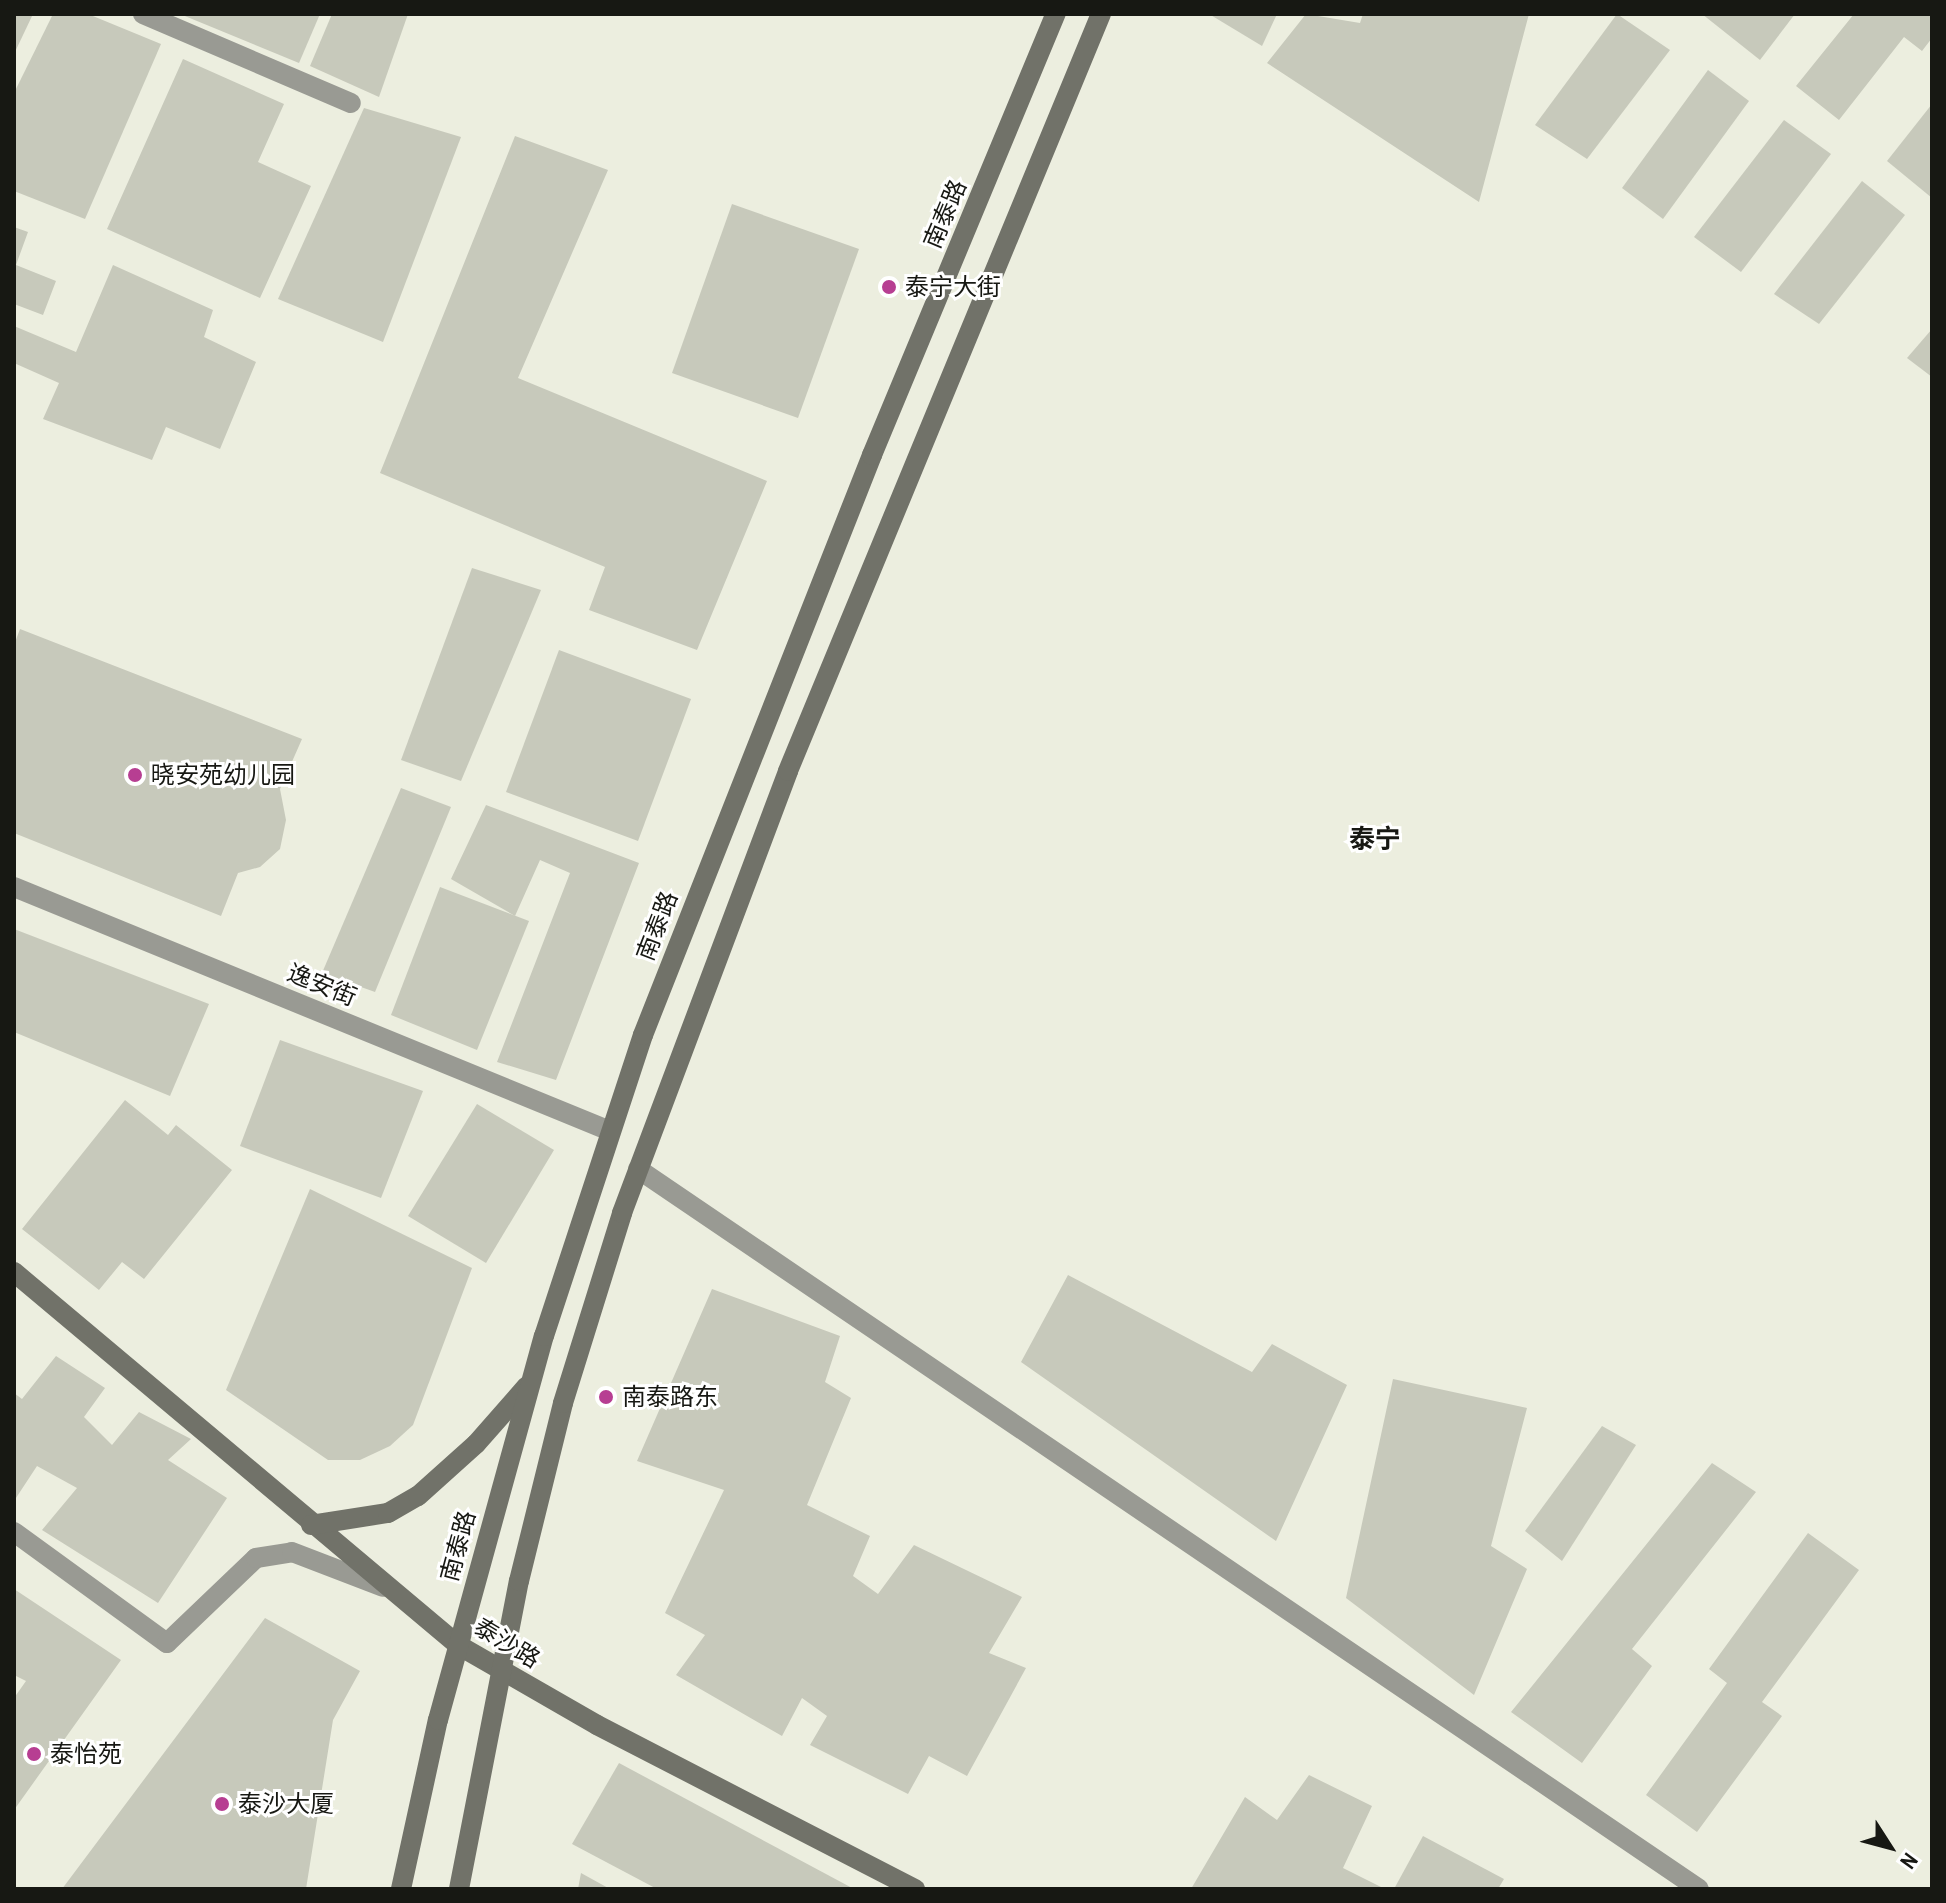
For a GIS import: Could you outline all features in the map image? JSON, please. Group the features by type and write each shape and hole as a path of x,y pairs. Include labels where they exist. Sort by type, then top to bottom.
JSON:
{"main road":[{"name":"南泰路","path":"401,1889 458,1645 531,1382 610,1131 691,908 1056,14"},
{"path":"459,1889 502,1670 563,1403 638,1169 794,756 1101,14"},
{"name":"泰沙路","path":"14,1272 383,1587 458,1645 597,1725 915,1889"},
{"path":"311,1525 388,1513 418,1496 476,1444 531,1382"}],"street":[{"path":"143,14 351,103"},
{"name":"逸安街","path":"14,887 610,1131"},
{"path":"638,1169 1699,1889"},
{"path":"14,1532 167,1643 256,1558 292,1552 383,1587"}],"building":[{"path":"14,14 33,14 14,54"},
{"path":"53,14 88,14 161,44 85,219 14,191 14,93"},
{"path":"180,14 320,14 299,63"},
{"path":"332,14 408,14 379,97 310,66"},
{"path":"1209,14 1277,14 1262,46"},
{"path":"1306,14 1360,23 1363,14 1529,14 1479,202 1267,63"},
{"path":"1617,14 1670,50 1587,159 1535,125"},
{"path":"1702,14 1795,14 1760,60"},
{"path":"1854,14 1932,14 1932,38 1922,51 1904,37 1839,120 1796,86"},
{"path":"183,59 284,104 258,162 311,186 260,298 107,229"},
{"path":"1708,70 1749,101 1663,219 1622,188"},
{"path":"1932,104 1932,198 1887,161"},
{"path":"364,108 461,137 383,342 278,299"},
{"path":"1784,120 1831,154 1741,272 1694,237"},
{"path":"515,136 608,170 518,378 767,481 697,650 589,610 605,567 380,473"},
{"path":"1862,181 1905,215 1819,324 1774,294"},
{"path":"732,204 859,249 798,418 672,373"},
{"path":"14,227 28,232 16,265 56,281 43,315 14,304"},
{"path":"113,265 213,310 204,337 256,362 220,449 166,427 152,460 43,419 59,383 14,363 14,326 76,352"},
{"path":"1932,329 1932,377 1907,358"},
{"path":"472,568 541,590 461,781 401,760"},
{"path":"20,629 302,739 280,789 286,820 280,849 260,867 238,873 221,916 14,833 14,645"},
{"path":"559,650 691,699 638,841 506,792"},
{"path":"401,788 451,807 375,992 322,973"},
{"path":"486,805 639,863 556,1080 497,1062 570,873 540,860 515,916 451,879"},
{"path":"440,887 529,921 477,1050 391,1015"},
{"path":"14,929 209,1004 170,1096 14,1032"},
{"path":"280,1040 423,1091 381,1198 240,1146"},
{"path":"125,1100 168,1135 176,1125 232,1170 144,1279 122,1262 99,1290 22,1229"},
{"path":"477,1104 554,1150 486,1263 408,1216"},
{"path":"310,1189 472,1268 413,1425 390,1446 360,1460 328,1460 226,1390"},
{"path":"1068,1275 1252,1372 1272,1344 1347,1385 1276,1541 1021,1362"},
{"path":"712,1289 840,1336 825,1382 851,1398 807,1505 870,1536 853,1576 878,1594 914,1545 1022,1597 989,1653 1026,1668 967,1776 929,1756 908,1794 810,1745 827,1716 802,1698 782,1736 676,1675 705,1635 665,1613 724,1490 637,1461"},
{"path":"56,1356 105,1388 84,1417 112,1445 139,1412 191,1439 168,1460 227,1498 158,1603 42,1530 77,1488 37,1466 14,1501 14,1393 22,1399"},
{"path":"1393,1379 1527,1408 1491,1546 1527,1569 1474,1695 1346,1598"},
{"path":"1602,1426 1636,1445 1562,1561 1525,1531"},
{"path":"1712,1463 1756,1492 1632,1649 1652,1666 1582,1763 1511,1712"},
{"path":"1808,1533 1859,1570 1762,1702 1782,1716 1697,1832 1646,1795 1727,1683 1709,1669"},
{"name":"泰怡苑","path":"14,1589 121,1660 14,1810 14,1698 26,1681 14,1675"},
{"name":"泰沙大厦","path":"265,1618 360,1671 333,1720 306,1889 62,1889"},
{"path":"619,1763 854,1889 657,1889 572,1844"},
{"path":"1309,1775 1372,1806 1343,1868 1385,1889 1191,1889 1245,1797 1277,1820"},
{"path":"1423,1836 1504,1879 1498,1889 1394,1889"},
{"path":"581,1873 610,1889 578,1889"}],"place":[{"name":"泰宁大街","path":"889,287"},
{"name":"晓安苑幼儿园","path":"135,775"},
{"name":"南泰路东","path":"606,1397"},
{"name":"泰怡苑","path":"34,1754"},
{"name":"泰沙大厦","path":"222,1804"}],"district":[{"name":"泰宁","path":"1375,839"}]}
